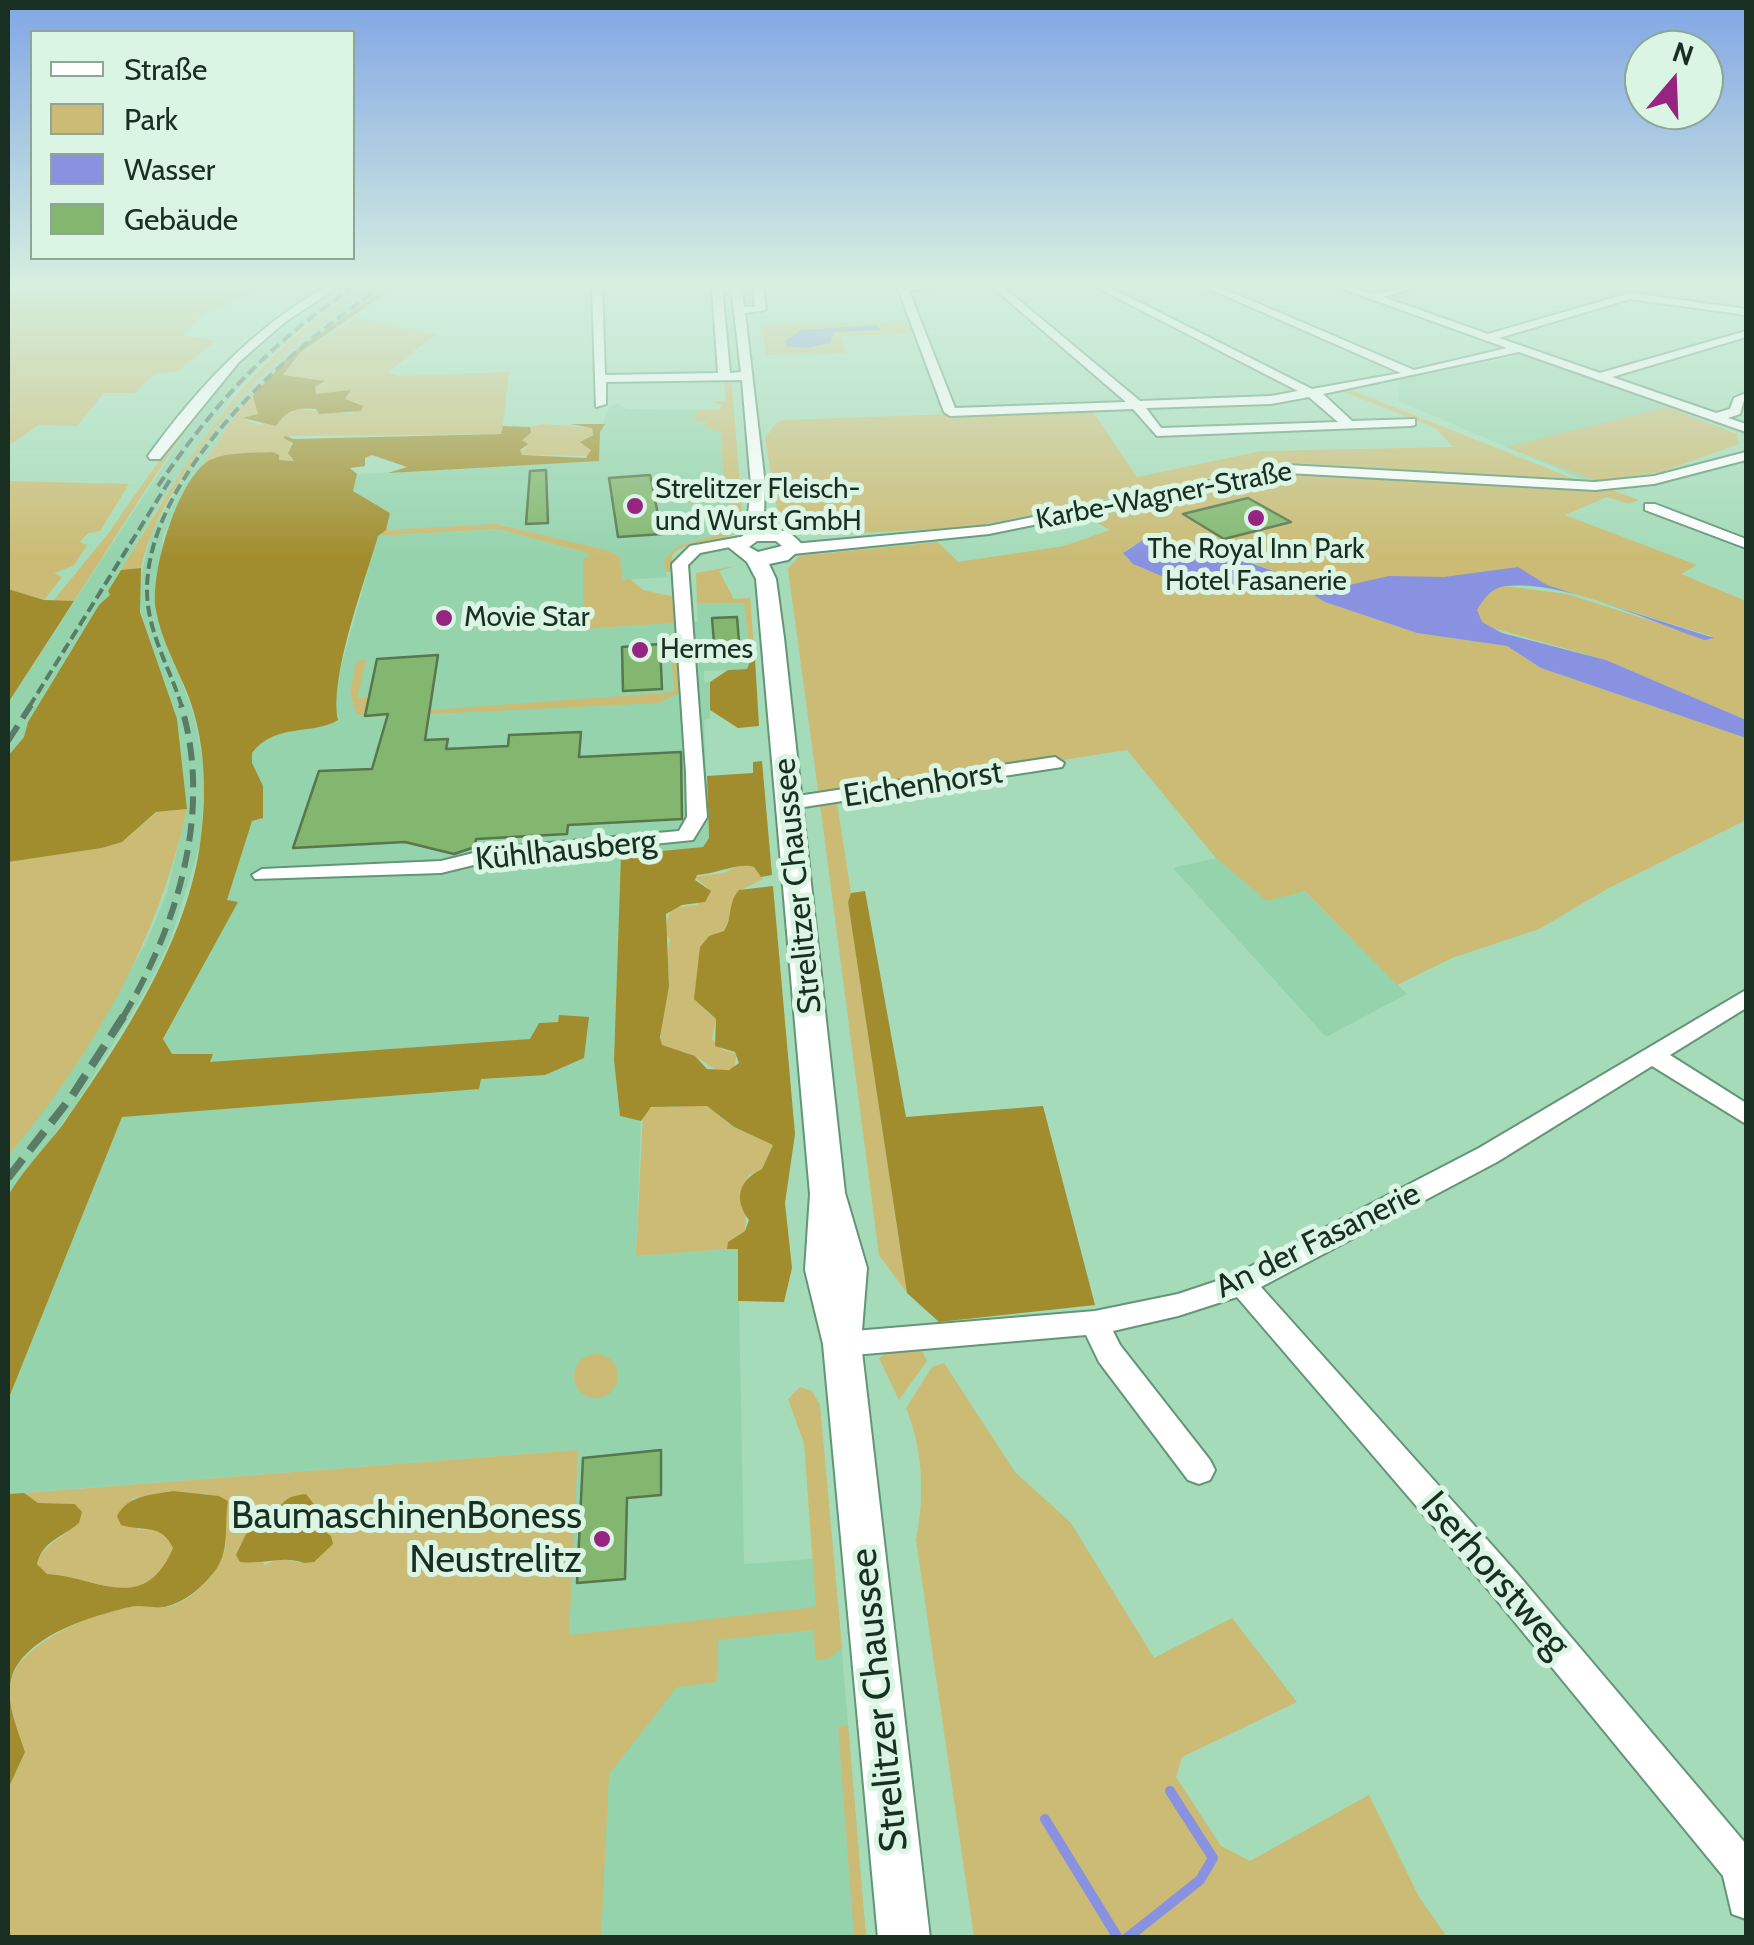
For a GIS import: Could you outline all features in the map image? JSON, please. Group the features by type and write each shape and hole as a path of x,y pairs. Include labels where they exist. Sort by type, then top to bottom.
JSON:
{"main road":[{"name":"Strelitzer Chaussee","path":"765,546 828,1194 820,1243 824,1293 842,1344 904,1938"}],"street":[{"path":"155,456 216,377"},
{"path":"600,404 598,379 700,377"},
{"name":"Strelitzer Chaussee","path":"735,377 765,546"},
{"path":"936,377 950,412 1248,402 1312,394 1392,377"},
{"path":"1104,377 1139,406 1158,432 1410,422"},
{"path":"1278,377 1327,402 1349,425"},
{"path":"1598,377 1746,431"},
{"path":"1718,420 1736,411 1738,401 1746,397"},
{"name":"Karbe-Wagner-Straße","path":"765,546 990,530 1288,469 1595,486 1654,480 1746,452"},
{"path":"1650,507 1746,544"},
{"name":"Kühlhausberg","path":"262,875 441,868 494,854 686,836 696,817 696,773 680,564 684,555 700,548 765,546"},
{"name":"Eichenhorst","path":"791,803 1054,763"},
{"name":"An der Fasanerie","path":"842,1344 1095,1323 1178,1305 1242,1284 1411,1198 1655,1057 1746,998"},
{"path":"1655,1057 1746,1115"},
{"name":"Iserhorstweg","path":"1242,1284 1503,1582 1745,1881"},
{"path":"1095,1323 1109,1353 1199,1470"}],"shaded area":[{"path":"229,377 250,377 237,390 160,503 108,591 110,595 28,722 24,737 8,756 8,703 185,433"},
{"path":"267,377 220,438 163,535 156,610 194,716 205,771 201,842 170,941 145,992 75,1106 8,1197 8,1156 88,1044 147,941 167,893 187,809 177,719 151,653 137,594 151,533 207,439 252,380"},
{"path":"270,377 295,377 325,381 315,387 316,394 351,390 345,399 363,406 361,411 319,414 316,409 298,409 284,416 276,426 243,418 258,414 253,396"},
{"path":"1583,377 1726,429 1584,480 1398,401 1400,379"},
{"path":"618,403 626,409 719,410 724,489 690,493 729,502 731,531 678,546 664,559 667,577 621,580 620,556 503,525 386,530 390,513 352,490 357,474 599,461 600,431 609,407"},
{"path":"570,424 605,424 600,432 599,461 388,473 407,467 372,455 365,458 365,466 350,468 357,474 353,491 390,513 386,530 378,536 343,655 338,720 272,737 252,753 252,763 263,786 263,818 252,821 227,900 238,902 163,1039 172,1054 213,1054 210,1062 530,1039 539,1023 558,1022 559,1015 589,1017 584,1058 545,1075 481,1079 479,1089 122,1117 8,1400 5,1259 9,1195 64,1123 130,1023 168,951 194,875 204,801 201,747 194,712 162,632 155,594 169,527 188,484 200,468 226,455 273,452 279,460 294,461 288,453 293,443 283,438 286,436 293,439 501,434 503,426 530,427 531,433 522,440 528,444 520,450 522,455 586,458 591,450 580,442 593,435 592,428"},
{"path":"497,529 591,554 583,561 584,629 698,621 697,603 744,603 751,659 747,669 704,671 704,682 710,682 710,719 704,720 709,838 703,847 621,856 614,1060 620,1116 641,1121 636,1256 738,1248 744,1564 813,1559 817,1607 838,1606 866,1937 548,1937 578,1450 8,1494 8,1400 122,1117 237,903 226,901 263,786 252,763 252,753 270,736 338,719 334,699 339,673 378,536"},
{"path":"141,568 140,612 177,719 187,809 156,812 122,842 102,848 8,862 8,756 24,737 28,722 99,605 110,595 108,591 121,570"},
{"path":"8,589 44,600 74,601 8,703"},
{"path":"751,659 755,659 759,726 738,728 710,710 710,682 728,670 747,669"},
{"path":"762,761 772,875 761,877 754,867 748,866 697,875 695,880 711,891 705,902 682,905 666,914 669,986 660,1037 662,1045 695,1056 707,1069 729,1070 739,1063 735,1052 715,1046 716,1019 694,999 700,947 709,936 724,931 739,890 773,886 795,1134 785,1203 792,1268 784,1302 738,1301 738,1249 727,1249 728,1242 745,1231 749,1220 740,1198 744,1184 762,1169 773,1145 734,1127 707,1106 651,1107 641,1121 620,1116 614,1060 621,855 703,847 709,838 707,776 753,773 753,762"},
{"path":"1216,858 1267,900 1304,891 1407,994 1326,1037 1173,868"},
{"path":"865,891 906,1117 1043,1106 1095,1305 939,1322 907,1293 848,902 851,893"},
{"path":"173,1491 219,1496 228,1501 221,1561 196,1591 175,1604 135,1606 98,1616 62,1630 31,1649 10,1685 13,1715 25,1752 8,1789 8,1494 24,1493 38,1503 75,1504 82,1512 79,1523 48,1544 37,1564 47,1574 118,1588 148,1581 161,1569 173,1548 158,1532 121,1525 117,1516 134,1500"},
{"path":"306,1494 317,1508 314,1523 331,1536 333,1544 314,1562 240,1562 236,1555 246,1534 275,1520 285,1501"}],"green space":[{"path":"8,377 151,377 135,393 104,393 77,426 39,425 8,446"},
{"path":"222,377 228,377 175,447 74,601 53,601 107,535 209,389"},
{"path":"253,377 260,377 211,435 168,501 149,540 141,568 121,570 198,447"},
{"path":"268,377 272,377 263,388 258,414 245,420 259,425 296,409 353,414 356,405 344,399 350,391 316,394 315,387 325,383 290,377 508,377 502,434 289,436 294,461 279,460 267,452 213,458 203,465"},
{"path":"724,380 732,385 743,526 727,537 680,549 672,555 674,571 666,572 664,559 678,546 731,531 729,502 688,503 689,493 724,489 721,433 704,427 707,422 694,422 698,410 719,410 722,405 713,402 726,400"},
{"path":"1349,389 1579,481 1298,463 1244,470 973,527 822,535 791,529 779,521 765,438 777,422 785,420 1091,409 1137,477 1262,451 1453,447 1435,428 1341,391"},
{"path":"1667,407 1737,434 1739,444 1661,472 1597,481 1506,447"},
{"path":"544,424 592,428 593,435 584,439 592,450 589,456 522,455 519,451 526,448 522,440 530,427"},
{"path":"1308,472 1613,490 1639,500 1629,504 1607,497 1565,515 1697,565 1681,574 1746,601 1746,720 1606,660 1345,586 1297,580 1206,547 1158,540 1138,543 1123,553 1133,564 1183,585 1304,589 1325,602 1417,633 1507,646 1541,668 1746,738 1746,820 1607,889 1539,929 1452,958 1397,985 1305,891 1267,901 1216,858 1127,750 819,798 788,569 799,556 938,542 958,562 1064,546 1110,530 1089,518 1272,475","holes":["1547,585 1711,636 1711,640 1567,594 1504,586"]},
{"path":"8,481 129,484 100,531 88,533 80,542 87,545 74,565 54,573 62,577 44,600 8,589"},
{"path":"497,524 620,556 622,580 630,579 643,590 675,597 678,618 674,623 583,629 583,560 590,555 587,553 497,529 378,536 386,530"},
{"path":"735,566 719,571 734,599 750,598 755,659 751,659 744,603 697,603 696,573"},
{"path":"670,634 679,637 682,691 659,703 366,717 356,713 350,693 356,662 363,659 366,661 357,698 369,698 365,715 674,692"},
{"path":"837,803 851,893 848,902 907,1293 879,1255 820,804"},
{"path":"187,809 159,904 119,993 68,1076 8,1156 8,862 102,848 122,842 157,812"},
{"path":"741,864 754,867 763,879 739,891 724,932 709,936 700,947 698,995 716,1019 712,1039 723,1050 737,1054 734,1068 719,1070 662,1045 670,940 664,931 671,908 697,905 707,887 694,877 724,873"},
{"path":"693,1103 707,1106 733,1127 773,1145 762,1169 748,1176 745,1231 728,1242 727,1249 636,1256 643,1113 655,1107"},
{"path":"921,1349 927,1361 899,1400 879,1358 891,1350"},
{"path":"596,1354 612,1360 618,1376 612,1392 596,1398 580,1392 574,1376 580,1360"},
{"path":"944,1363 1015,1472 1071,1523 1154,1658 1232,1618 1297,1702 1182,1757 1176,1777 1221,1846 1250,1861 1369,1795 1419,1897 1447,1937 974,1937 916,1540 921,1473 906,1408 932,1367"},
{"path":"800,1387 812,1391 820,1405 842,1648 829,1658 816,1660 813,1630 718,1640 717,1682 677,1687 609,1774 601,1937 8,1937 8,1789 25,1752 10,1696 12,1677 19,1664 47,1640 85,1620 121,1608 167,1607 185,1599 211,1577 226,1543 219,1496 173,1491 132,1499 138,1530 160,1532 173,1548 161,1569 148,1581 119,1588 47,1574 37,1564 41,1555 73,1527 82,1512 75,1504 38,1503 24,1493 578,1450 569,1635 816,1607 804,1443 788,1399","holes":["279,1505 331,1536 304,1563 279,1559 264,1565 256,1529 275,1519"]},
{"path":"848,1725 866,1937 854,1937 838,1727"}],"water":[{"path":"1143,540 1208,548 1307,583 1345,586 1389,576 1444,577 1518,567 1547,585 1598,601 1553,589 1506,586 1492,591 1482,601 1477,610 1482,622 1502,633 1606,660 1746,720 1746,738 1541,668 1507,646 1417,633 1325,602 1304,589 1183,585 1133,564 1123,553"},
{"path":"1608,604 1714,638 1705,640"}],"building":[{"path":"546,470 548,523 526,524 530,471"},
{"name":"Strelitzer Fleisch- und Wurst GmbH","path":"650,475 662,534 618,537 609,478"},
{"name":"The Royal Inn Park Hotel Fasanerie","path":"1248,498 1291,522 1224,539 1183,514"},
{"path":"737,617 740,654 715,655 712,618"},
{"path":"660,644 662,689 623,691 622,647"},
{"path":"438,655 425,740 448,739 446,749 508,746 509,735 581,732 579,757 681,752 682,819 568,825 567,834 476,839 475,847 454,854 405,842 293,848 319,771 372,769 388,714 365,716 377,659"},
{"name":"BaumaschinenBoness Neustrelitz","path":"661,1450 661,1495 627,1498 625,1579 577,1583 583,1458"}],"waterway":[{"path":"1127,1938 1200,1880 1213,1858 1170,1791"},
{"path":"1045,1819 1118,1938"}],"railway":[{"path":"158,486 200,428 246,377"},
{"path":"182,707 148,605 153,546 171,501 198,458 269,377"},
{"path":"29,707 171,478"},
{"path":"8,741 31,705"},
{"path":"123,1017 160,944 185,866 193,785 181,705"},
{"path":"8,1178 72,1096 125,1014"}],"place":[{"name":"Strelitzer Fleisch- und Wurst GmbH","path":"635,506"},
{"name":"The Royal Inn Park Hotel Fasanerie","path":"1256,518"},
{"name":"Movie Star","path":"444,618"},
{"name":"Hermes","path":"640,650"},
{"name":"BaumaschinenBoness Neustrelitz","path":"602,1539"}]}
